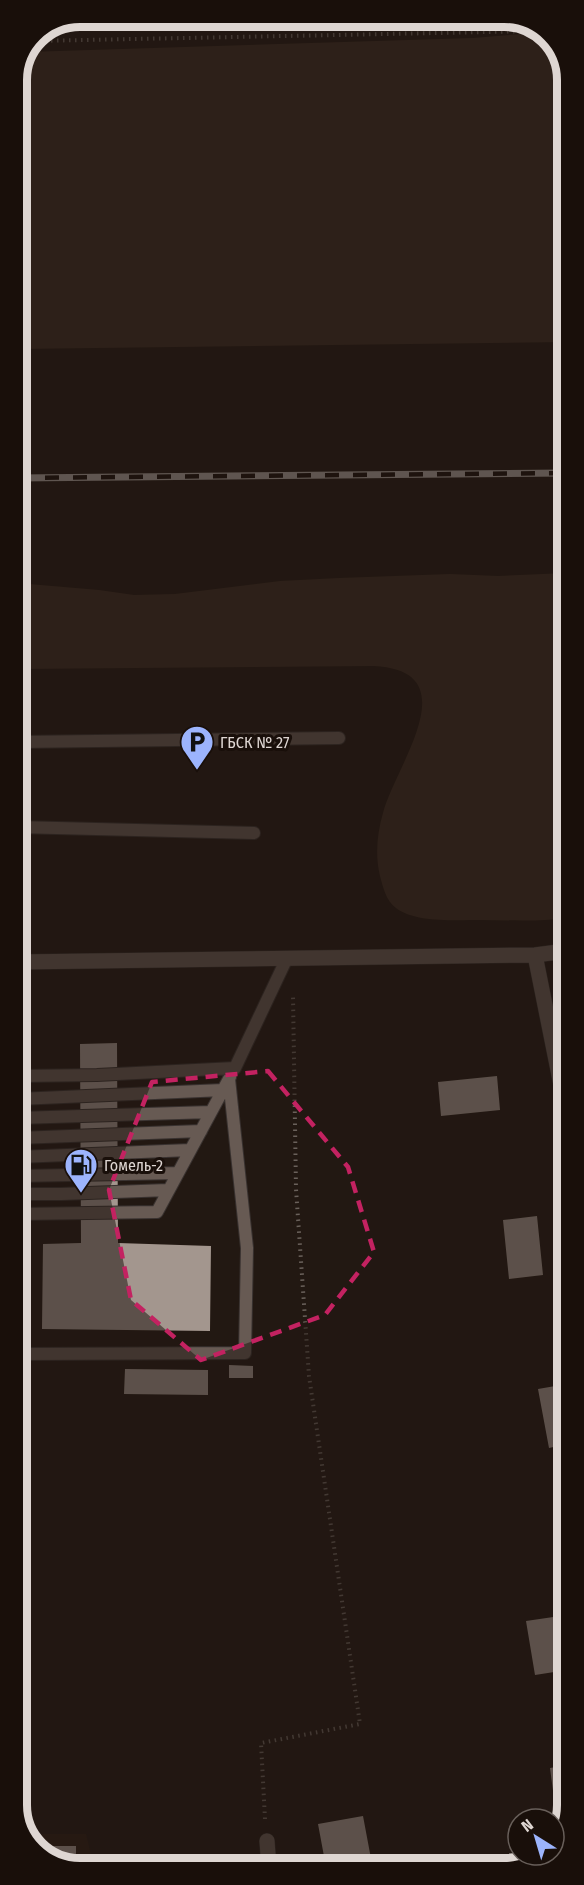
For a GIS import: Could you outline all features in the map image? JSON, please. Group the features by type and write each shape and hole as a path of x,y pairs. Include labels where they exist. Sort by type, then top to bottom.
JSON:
{"street":[{"path":"27,962 535,956 557,953"},
{"path":"535,956 557,1066"},
{"path":"267,1841 268,1858"}],"lane":[{"path":"27,742 339,738"},
{"path":"27,827 254,833"},
{"path":"27,1214 157,1212 229,1079 290,959"},
{"path":"27,1076 97,1075 229,1079"},
{"path":"27,1098 229,1079"},
{"path":"27,1354 244,1353 247,1248 229,1079"},
{"path":"27,1118 211,1112"},
{"path":"27,1138 201,1131"},
{"path":"27,1157 190,1150"},
{"path":"27,1176 178,1173"},
{"path":"27,1194 168,1190"}],"path":[{"path":"46,41 524,31"},
{"path":"267,1841 261,1743 360,1724 309,1376 296,1189 290,959"}],"highlighted area":[{"path":"268,1071 348,1167 374,1252 325,1315 201,1360 131,1300 109,1190 152,1082"}],"shaded area":[{"path":"528,33 544,45 553,60 557,73 557,342 27,349 27,80 31,60 36,52 473,38"},
{"path":"557,573 557,919 436,920 404,913 387,898 378,868 379,829 390,793 419,724 422,702 418,684 402,672 374,666 27,669 27,584 134,595 175,594 280,581 450,574 498,576"},
{"path":"36,1834 86,1834 92,1858 77,1858 60,1854 45,1845"}],"building":[{"path":"117,1043 118,1243 211,1246 210,1331 42,1329 43,1244 81,1243 80,1044"},
{"path":"497,1076 500,1110 441,1116 438,1082"},
{"path":"537,1216 543,1275 509,1279 503,1220"},
{"path":"229,1365 253,1366 253,1378 229,1378"},
{"path":"125,1369 208,1370 208,1395 124,1394"},
{"path":"557,1386 557,1446 549,1448 538,1389"},
{"path":"557,1616 557,1672 535,1675 526,1621"},
{"path":"557,1767 557,1807 555,1807 550,1768"},
{"path":"363,1816 371,1858 324,1858 318,1824"},
{"path":"46,1846 76,1846 76,1858 60,1854"}],"railway":[{"path":"27,478 557,473"}],"place":[{"name":"ГБСК № 27","path":"197,771"},
{"name":"Гомель-2","path":"81,1194"}]}
